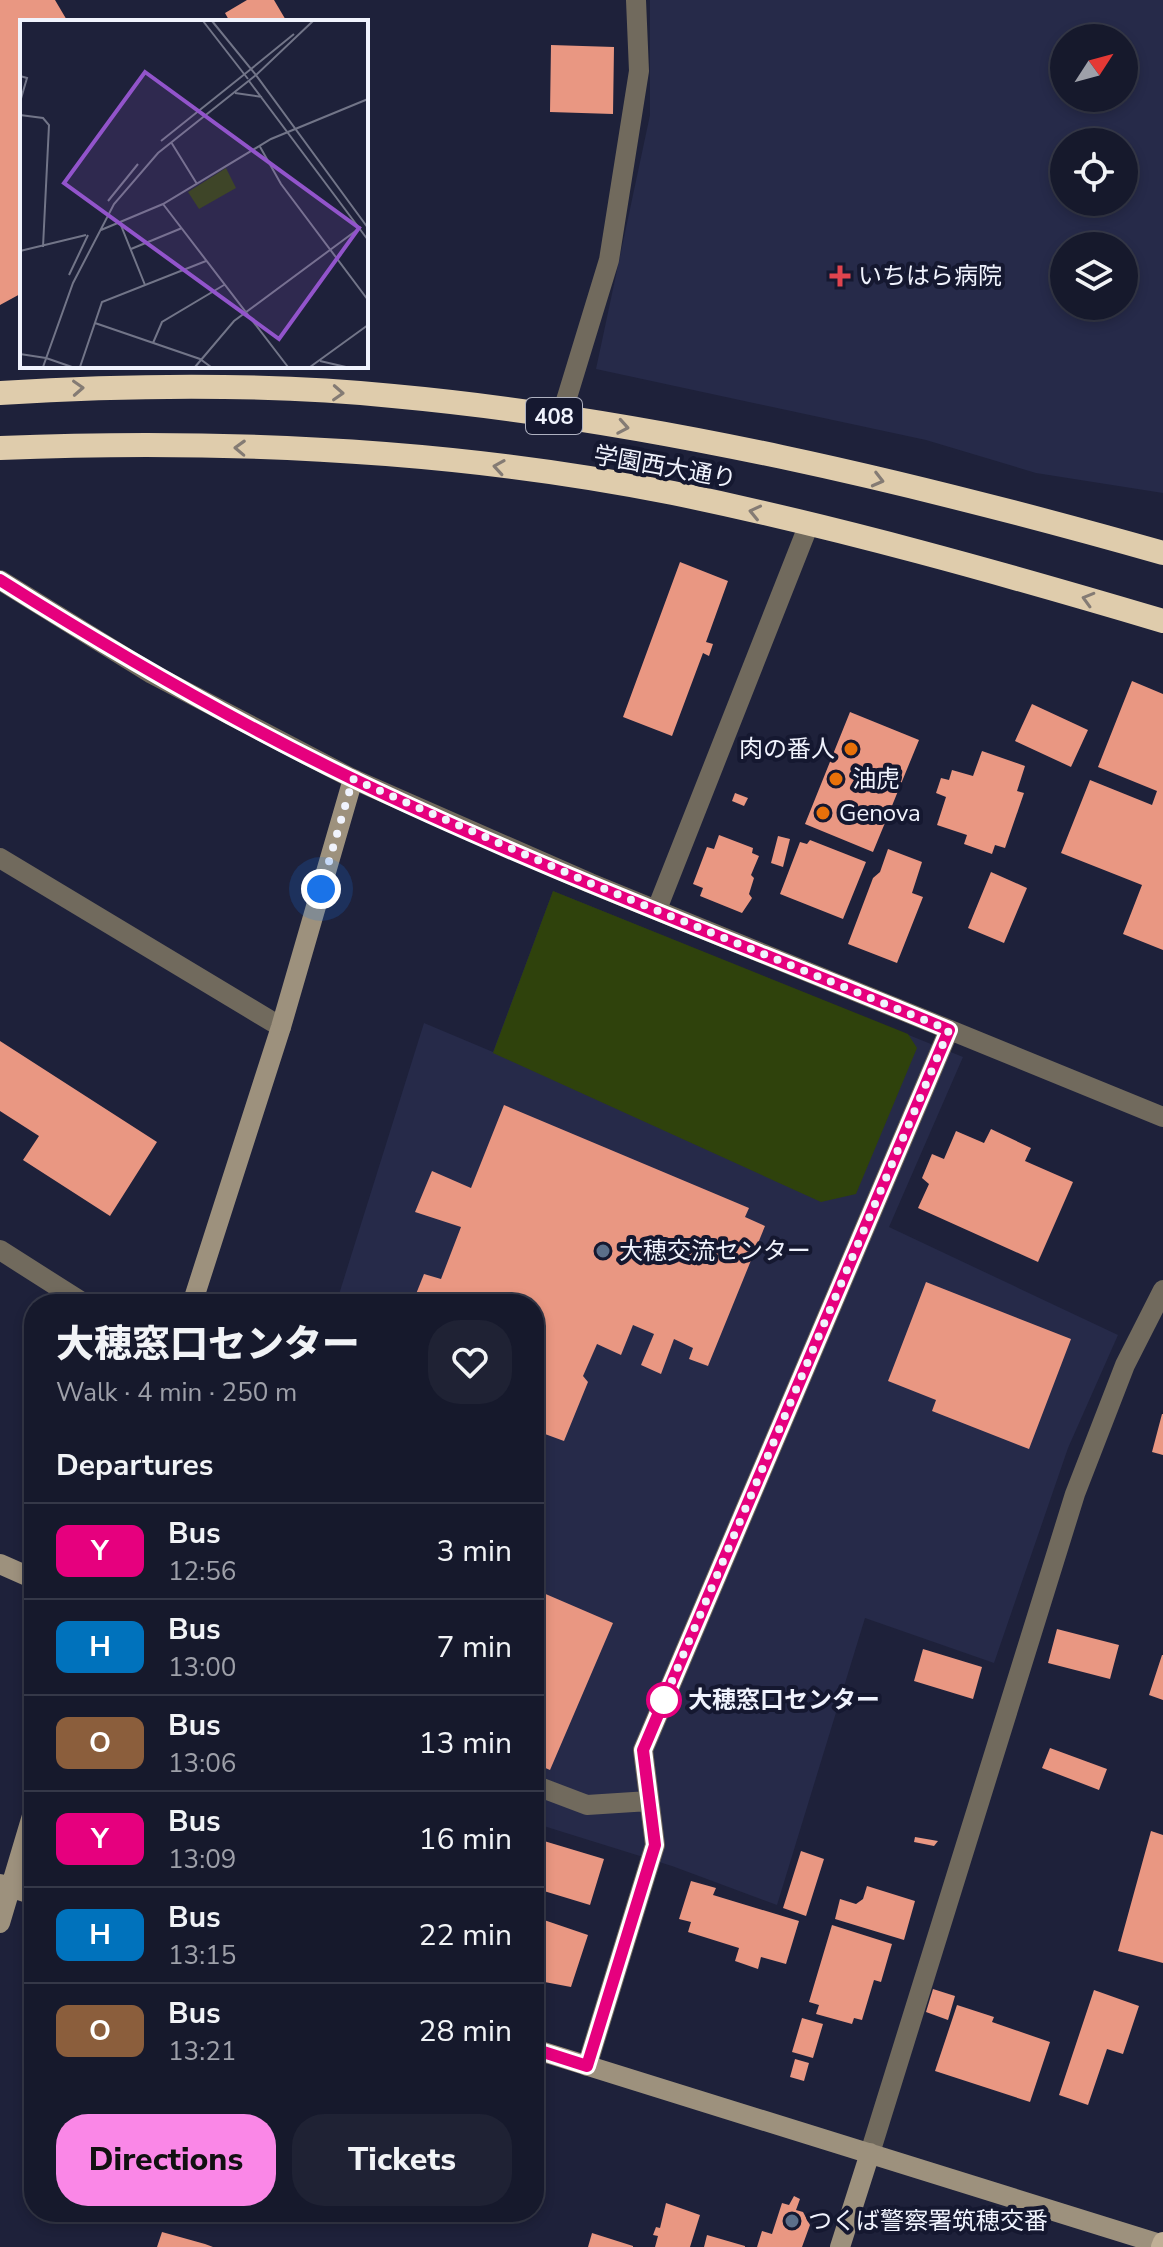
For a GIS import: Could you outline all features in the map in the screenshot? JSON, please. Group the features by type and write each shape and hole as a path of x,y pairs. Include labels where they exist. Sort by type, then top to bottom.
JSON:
{"highway":[{"name":"学園西大通り","path":"0,393 223,387 392,395 561,417 732,447 832,469 1163,553"},
{"name":"学園西大通り","path":"0,448 100,444 256,448 451,460 670,493 809,524 1163,621"}],"street":[{"path":"561,417 609,260 639,71 636,0"},
{"path":"657,909 809,524"},
{"path":"0,581 152,674 353,779 657,909 1163,1117"},
{"path":"195,1294 281,1027 353,779"},
{"path":"0,858 281,1027"},
{"path":"587,2066 655,1845 643,1750 949,1030"},
{"path":"0,1250 69,1294"},
{"path":"840,2247 1075,1494 1125,1365 1163,1290"},
{"path":"0,1564 24,1575"},
{"path":"544,1789 587,1805 649,1801"},
{"path":"0,1923 5,1886 24,1836"},
{"path":"544,2052 1162,2244"}],"shaded area":[{"name":"いちはら病院","path":"650,0 1163,0 1163,493 1036,473 926,440 596,369 650,115"},
{"path":"553,891 963,1057 889,1227 1118,1335 1068,1448 994,1663 865,1618 777,1905 672,1866 544,1826 544,1294 339,1294 424,1023 493,1052"}],"green space":[{"path":"553,891 908,1034 917,1048 856,1194 821,1202 493,1053"}],"building":[{"path":"0,0 55,0 67,20 20,20 20,294 0,305"},
{"path":"247,0 274,0 286,20 229,20 225,13"},
{"path":"551,45 614,47 613,114 550,112"},
{"path":"680,562 728,581 706,642 713,644 709,656 703,653 672,736 623,717"},
{"path":"1132,681 1163,694 1163,950 1123,934 1142,885 1061,853 1090,780 1152,805 1157,791 1098,767"},
{"path":"1032,704 1088,730 1071,767 1015,741"},
{"path":"850,712 919,740 873,852 805,824"},
{"path":"982,751 1025,766 1017,791 1024,793 1005,848 995,845 992,854 964,844 967,835 937,825 946,797 936,793 941,778 949,780 952,770 973,776"},
{"path":"735,793 748,798 744,806 732,801"},
{"path":"719,835 753,848 752,853 759,856 751,875 754,878 749,894 752,898 742,913 700,896 703,888 693,884 707,847 714,849"},
{"path":"778,836 790,839 783,867 771,863"},
{"path":"810,840 866,862 843,919 780,894 800,842 807,844"},
{"path":"888,849 922,862 912,893 923,897 897,963 848,944 873,878 880,872"},
{"path":"991,872 1027,888 1004,943 968,928"},
{"path":"0,1041 157,1142 110,1216 23,1160 39,1136 0,1111"},
{"name":"大穂交流センター","path":"504,1105 749,1208 745,1217 765,1226 708,1366 689,1359 693,1348 674,1339 661,1374 641,1365 654,1334 633,1325 621,1355 597,1344 583,1376 588,1382 564,1441 544,1434 544,1294 416,1294 424,1274 441,1279 461,1227 415,1212 432,1171 471,1188"},
{"path":"991,1129 1031,1148 1025,1161 1073,1182 1038,1262 918,1208 929,1184 922,1178 932,1154 944,1159 956,1131 984,1143"},
{"path":"926,1282 1071,1339 1029,1449 932,1411 936,1400 888,1381"},
{"path":"1163,1414 1163,1455 1152,1452"},
{"path":"544,1593 613,1623 550,1770 544,1767"},
{"path":"1057,1629 1119,1645 1110,1679 1048,1663"},
{"path":"923,1649 982,1667 973,1699 914,1681"},
{"path":"1163,1655 1163,1700 1149,1695"},
{"path":"1050,1748 1107,1769 1099,1790 1042,1768"},
{"path":"1151,1831 1163,1835 1163,1963 1118,1951"},
{"path":"915,1837 938,1841 934,1846 914,1842"},
{"path":"544,1841 604,1859 590,1905 544,1891"},
{"path":"801,1851 824,1859 806,1916 783,1908"},
{"path":"691,1881 716,1888 713,1895 799,1921 786,1964 761,1957 758,1969 735,1961 739,1948 688,1932 691,1922 679,1919"},
{"path":"867,1886 915,1901 904,1940 835,1919 840,1899 856,1904 863,1899"},
{"path":"544,1920 588,1935 571,1987 544,1982"},
{"path":"832,1925 892,1944 881,1982 874,1980 862,2020 854,2018 852,2024 816,2014 819,2005 809,2002"},
{"path":"933,1989 955,1996 948,2020 926,2012"},
{"path":"1094,1990 1139,2006 1123,2054 1107,2049 1088,2105 1059,2095"},
{"path":"957,2005 994,2017 992,2022 1050,2042 1030,2102 935,2071"},
{"path":"802,2018 823,2024 813,2058 792,2052"},
{"path":"795,2059 809,2063 804,2081 790,2077"},
{"name":"つくば警察署筑穂交番","path":"794,2196 800,2199 796,2210 803,2212 810,2225 802,2247 757,2247 762,2231 772,2234 782,2203 789,2205"},
{"path":"666,2203 700,2215 690,2247 655,2247 658,2236 653,2235 656,2227 660,2228"},
{"path":"162,2232 205,2244 213,2247 157,2247"},
{"path":"592,2233 633,2246 633,2247 588,2247"},
{"name":"つくば警察署筑穂交番","path":"707,2235 745,2246 745,2247 704,2247"}],"bus line":[{"name":"Y","path":"0,580 152,674 353,779 590,883 949,1030 643,1750 655,1845 587,2066 544,2052"}],"place":[{"name":"いちはら病院","path":"840,276"},
{"name":"肉の番人","path":"851,749"},
{"name":"油虎","path":"836,779"},
{"name":"Genova","path":"823,813"},
{"name":"大穂交流センター","path":"603,1251"},
{"name":"大穂窓口センター","path":"664,1700"},
{"name":"つくば警察署筑穂交番","path":"792,2221"}],"route":[{"path":"321,889 353,779 590,883 949,1030 664,1700"}]}
